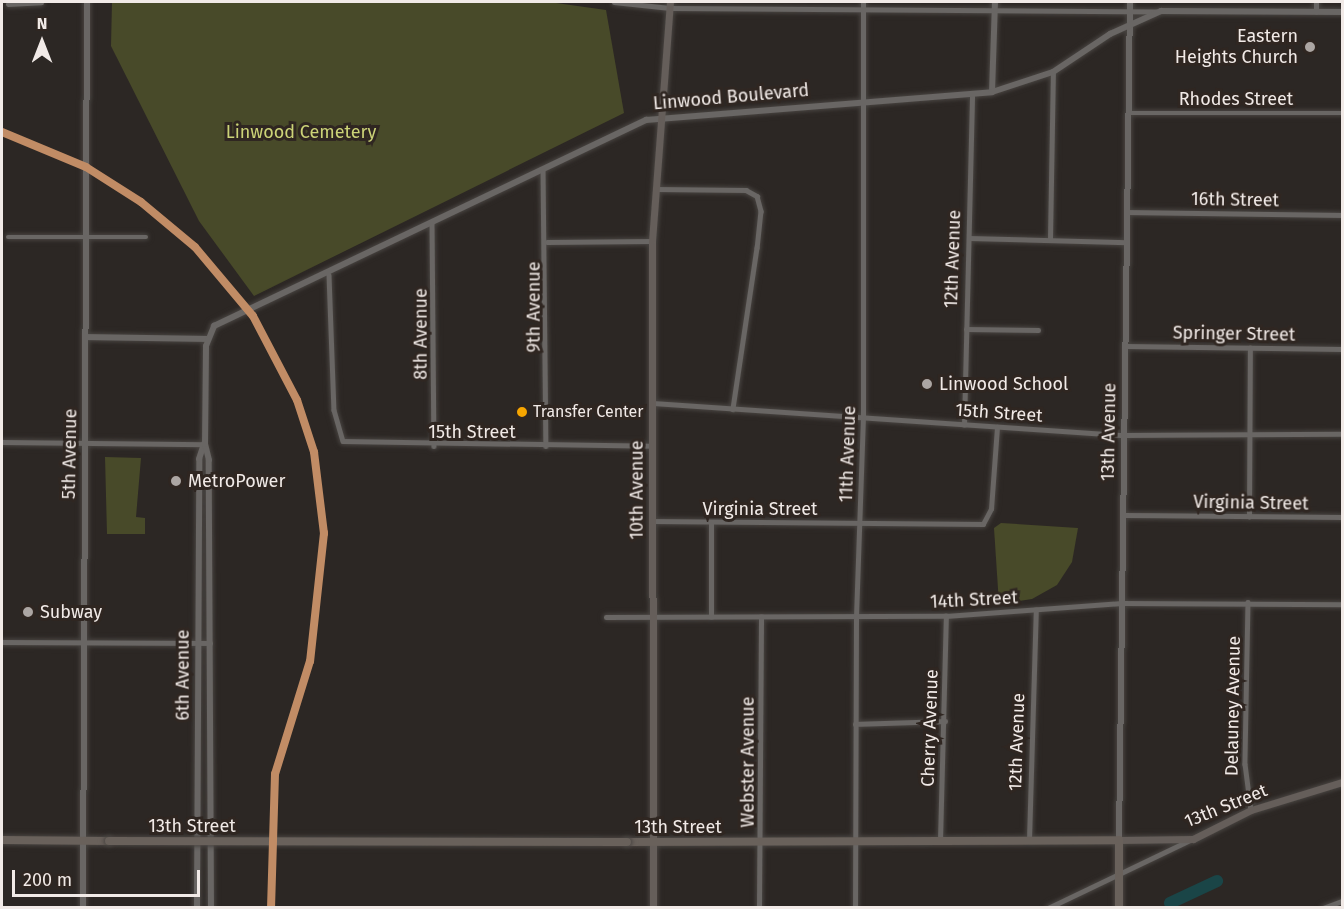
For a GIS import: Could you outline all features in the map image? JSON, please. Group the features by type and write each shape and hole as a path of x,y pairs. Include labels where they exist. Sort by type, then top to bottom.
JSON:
{"main road":[{"name":"10th Avenue","path":"653,908 652,241 670,4"},
{"name":"13th Street","path":"2,840 761,843 1192,839 1251,810 1342,782"},
{"path":"1119,840 1119,908"}],"street":[{"path":"8,4 41,2"},
{"name":"5th Avenue","path":"83,908 87,2"},
{"path":"614,2 863,9 994,4 1130,11 1342,12"},
{"name":"11th Avenue","path":"855,908 855,617 863,418 865,100 863,2"},
{"name":"13th Avenue","path":"1119,840 1130,2"},
{"path":"1316,2 1316,12"},
{"path":"992,92 994,4"},
{"path":"1130,24 1161,11"},
{"name":"Linwood Boulevard","path":"207,339 219,322 329,275 543,170 662,116 992,92 1053,72 1130,24"},
{"path":"1050,239 1053,72"},
{"name":"12th Avenue","path":"964,425 972,95"},
{"name":"Rhodes Street","path":"1129,113 1342,112"},
{"name":"9th Avenue","path":"543,170 547,242 546,446"},
{"path":"656,189 746,190 756,196 760,224 733,409"},
{"name":"16th Street","path":"1127,212 1342,215"},
{"name":"8th Avenue","path":"432,224 434,446"},
{"path":"8,237 146,237"},
{"path":"969,238 1127,242"},
{"path":"547,242 652,241"},
{"name":"15th Street","path":"329,275 336,428 342,441 434,446 652,446"},
{"path":"966,329 1038,330"},
{"path":"86,338 207,339"},
{"name":"6th Avenue","path":"207,339 205,444 209,460 211,908"},
{"name":"Springer Street","path":"1126,346 1342,349"},
{"path":"1249,517 1250,348"},
{"name":"15th Street","path":"653,403 1124,435 1342,434"},
{"name":"Virginia Street","path":"652,521 711,523 986,522 997,427"},
{"path":"2,442 205,444"},
{"name":"6th Avenue","path":"197,908 199,459 205,444"},
{"name":"Virginia Street","path":"1123,515 1342,517"},
{"path":"711,523 711,617"},
{"name":"Delauney Avenue","path":"1248,602 1245,764 1251,810"},
{"name":"14th Street","path":"606,617 946,616 1122,603 1342,604"},
{"name":"12th Avenue","path":"1029,840 1036,610"},
{"name":"Cherry Avenue","path":"940,841 946,616"},
{"name":"Webster Avenue","path":"759,908 761,617"},
{"path":"2,642 210,643"},
{"path":"855,724 945,721"},
{"path":"1048,908 1192,839"},
{"path":"1323,908 1342,902"}],"green space":[{"name":"Linwood Cemetery","path":"112,2 549,2 606,10 624,113 254,296 199,221 111,46"},
{"path":"105,457 141,458 136,517 145,518 145,534 107,534"},
{"path":"1001,523 1078,528 1072,562 1057,585 1032,599 999,604 994,528"}],"waterway":[{"path":"1170,903 1217,881"}],"transit line":[{"path":"2,132 86,167 141,202 195,247 253,316 297,400 314,452 324,533 310,661 275,774 271,908"}],"place":[{"name":"Eastern Heights Church","path":"1310,47"},
{"name":"Linwood School","path":"927,384"},
{"name":"Transfer Center","path":"522,412"},
{"name":"MetroPower","path":"176,481"},
{"name":"Subway","path":"28,612"}]}
